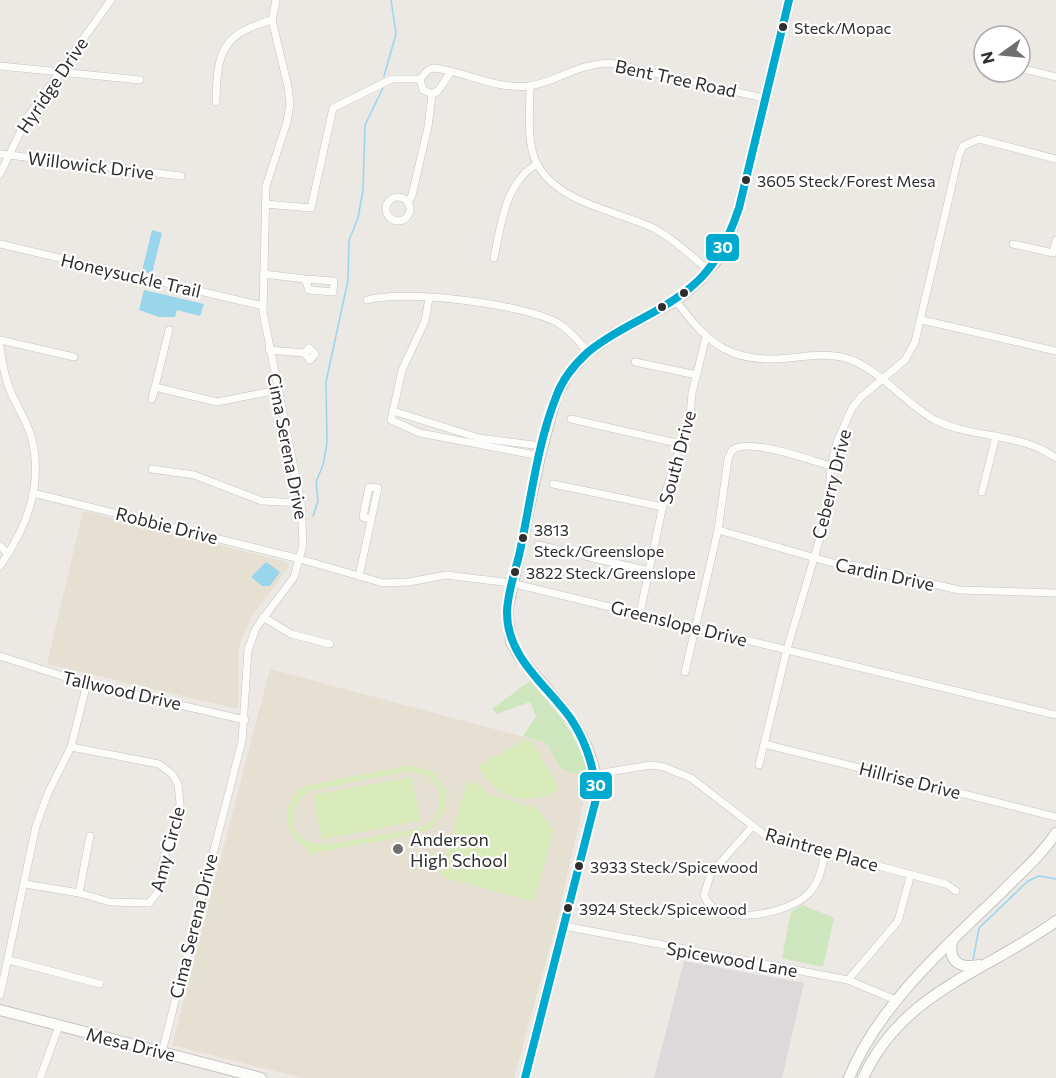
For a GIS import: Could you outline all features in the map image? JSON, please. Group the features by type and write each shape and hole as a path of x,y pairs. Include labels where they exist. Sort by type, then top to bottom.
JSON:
{"street":[{"name":"Hyridge Drive","path":"0,174 4,154 59,70 111,0"},
{"name":"Cima Serena Drive","path":"162,1052 236,764 245,720 248,650 256,628 294,577 304,535 301,503 262,306 266,186 287,122 290,104 272,20 276,0"},
{"path":"525,1078 595,808 596,774 590,749 579,728 519,656 511,642 507,612 511,583 552,406 562,384 588,352 617,332 676,301 708,270 723,249 734,225 789,0"},
{"path":"216,102 217,66 227,43 249,26 272,20"},
{"name":"Bent Tree Road","path":"418,79 433,68 505,86 530,86 592,63 610,63 764,98"},
{"path":"0,66 59,70 140,80"},
{"path":"1032,71 1056,77"},
{"path":"432,94 438,91 450,73"},
{"path":"265,204 311,208 333,108 392,79 418,79 423,90 432,94"},
{"path":"530,86 531,134 537,164 554,182 573,196 651,227 682,248 708,270"},
{"path":"408,202 412,195 428,127 432,94"},
{"name":"Ceberry Drive","path":"759,765 812,556 828,511 831,466 837,442 852,408 911,352 922,320 959,155 963,146 972,140 987,140 1056,159"},
{"name":"Willowick Drive","path":"4,154 181,176"},
{"path":"494,258 503,213 514,187 525,171 537,164"},
{"path":"1013,244 1053,253 1056,240"},
{"name":"Honeysuckle Trail","path":"0,244 262,306"},
{"path":"263,274 304,279"},
{"path":"367,300 378,297 429,298 538,313 564,327 588,352"},
{"path":"429,298 425,321 402,370 391,420 420,433 541,451"},
{"path":"676,301 706,337 729,353 753,359 819,355 847,358 938,421 1031,444 1056,458"},
{"path":"922,320 1056,351"},
{"path":"152,399 169,330"},
{"name":"South Drive","path":"640,614 663,507 690,416 706,337"},
{"path":"0,340 74,357"},
{"path":"0,346 6,380 31,437 35,470 30,512 0,566"},
{"path":"269,350 304,353"},
{"path":"635,362 697,375"},
{"path":"155,387 217,402 278,390"},
{"path":"393,411 479,438 541,451"},
{"path":"571,419 681,444"},
{"path":"982,492 996,436"},
{"path":"685,672 718,530 731,451 738,447 757,447 831,466"},
{"path":"152,469 194,475 262,501 301,503"},
{"path":"553,484 663,507"},
{"name":"Robbie Drive","path":"33,493 300,559"},
{"path":"359,576 371,519"},
{"name":"Cardin Drive","path":"718,530 812,556 959,590 1056,593"},
{"path":"538,545 649,571"},
{"path":"0,546 8,554"},
{"name":"Greenslope Drive","path":"300,559 396,584 446,575 511,583 1056,715"},
{"path":"263,617 291,634 330,644"},
{"name":"Tallwood Drive","path":"0,656 87,683 245,720"},
{"path":"0,994 41,811 71,747 87,683"},
{"name":"Hillrise Drive","path":"764,744 1056,817"},
{"name":"Amy Circle","path":"25,884 79,893 127,905 145,904 153,899 158,891 161,869 181,796 172,774 159,764 71,747"},
{"name":"Raintree Place","path":"596,774 651,765 679,772 700,783 766,836 946,884 956,891"},
{"path":"752,827 711,873 704,895 709,906 752,916 765,915 799,902 814,887 825,853"},
{"path":"849,1078 871,1037 898,1001 952,941 1035,859 1056,833"},
{"path":"79,893 90,837"},
{"path":"848,980 898,921 911,874"},
{"path":"873,1058 907,1016 926,1000 1056,921"},
{"name":"Spicewood Lane","path":"564,926 848,980 898,1001"},
{"path":"952,941 950,952 956,964 964,967 985,964"},
{"path":"9,960 100,984"},
{"path":"898,1001 905,1004 926,1000"},
{"path":"898,1001 907,1016"},
{"path":"863,1078 880,1039 893,1019 898,1001"},
{"name":"Mesa Drive","path":"0,1010 261,1078"},
{"path":"40,1078 59,1026"}],"shaded area":[{"path":"83,511 287,562 289,567 252,616 238,649 238,709 47,664"},
{"name":"Anderson High School","path":"270,669 546,743 561,769 589,778 557,921 514,1078 303,1078 172,1045"},
{"path":"684,961 804,983 782,1078 654,1078"}],"green space":[{"path":"530,681 566,725 580,749 589,778 561,769 546,743 523,736 536,716 530,702 497,714 492,709"},
{"path":"526,739 532,741 559,789 548,795 524,799 502,793 485,777 478,766"},
{"path":"411,765 432,771 445,788 445,809 433,827 418,834 309,854 307,849 294,837 287,816 294,796 305,786","holes":["411,771 428,776 439,790 440,799 436,816 424,826 322,844 309,842 299,836 293,825 294,808 308,791"]},
{"path":"412,777 420,821 322,839 313,795"},
{"path":"467,781 482,786 489,795 537,808 554,830 534,902 443,877 441,873"},
{"path":"803,905 834,918 823,967 782,958 791,912"}],"water":[{"path":"152,230 162,233 152,274 142,271"},
{"path":"144,290 204,304 200,316 177,310 175,317 159,317 139,310"},
{"path":"266,562 280,572 270,586 262,586 251,577"}],"waterway":[{"path":"384,76 396,34 391,0"},
{"path":"313,516 318,501 316,482 323,465 327,443 326,382 348,280 349,240 358,218 363,190 365,125 383,88"},
{"path":"973,960 979,928 1028,881 1039,876 1056,879"}],"transit line":[{"name":"30","path":"525,1078 597,795 589,756 577,728 521,657 509,629 508,598 520,551 539,453 549,415 559,391 578,362 606,339 677,298 691,287 714,262 723,247 739,208 789,0"}],"place":[{"name":"Steck/Mopac","path":"783,27"},
{"name":"3605 Steck/Forest Mesa","path":"746,180"},
{"name":"3813 Steck/Greenslope","path":"523,538"},
{"name":"3822 Steck/Greenslope","path":"515,572"},
{"name":"Anderson High School","path":"398,849"},
{"name":"3933 Steck/Spicewood","path":"579,866"},
{"name":"3924 Steck/Spicewood","path":"568,908"}]}
